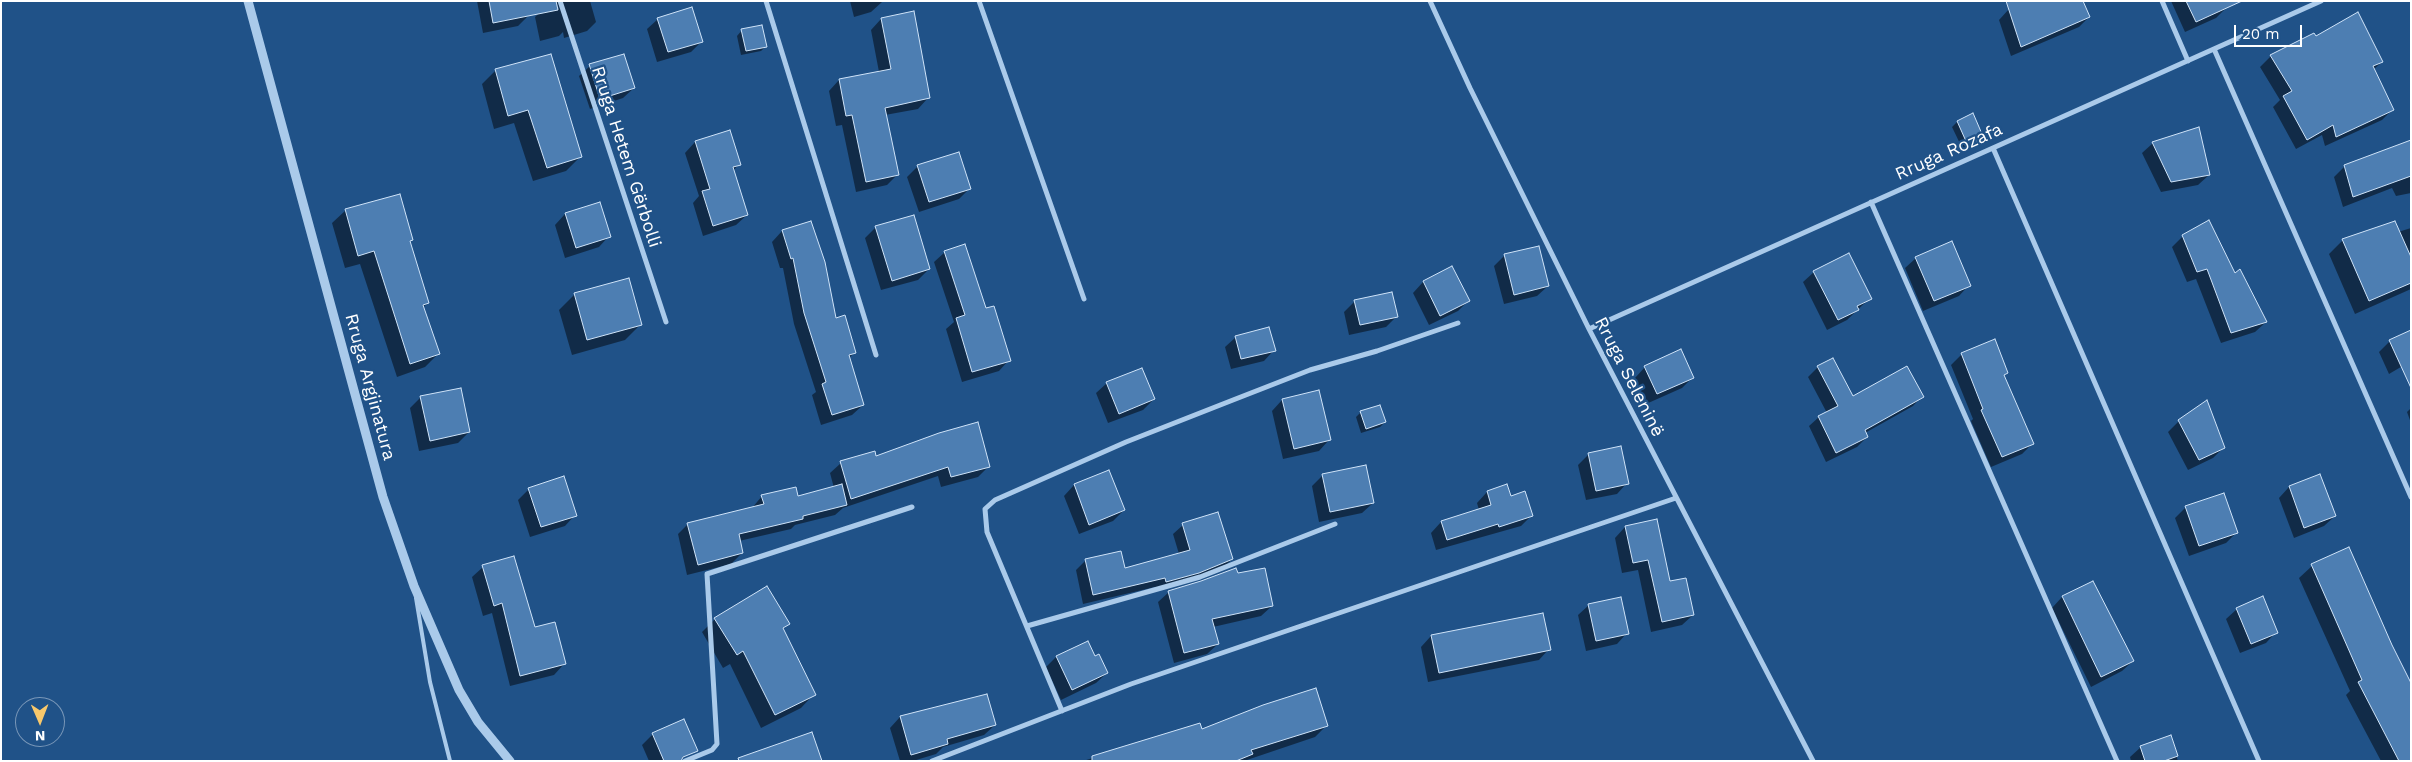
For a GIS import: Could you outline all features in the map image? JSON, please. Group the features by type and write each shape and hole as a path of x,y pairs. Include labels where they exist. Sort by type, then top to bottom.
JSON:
{"street":[{"name":"Rruga Argjinatura","path":"248,1 383,497 414,586 458,690 478,722 510,761"},
{"name":"Rruga Hetem Gërbolli","path":"560,1 666,322"},
{"path":"766,1 876,355"},
{"path":"979,1 1084,299"},
{"name":"Rruga Seleninë","path":"1430,1 1589,329 1813,761"},
{"path":"2162,1 2188,61"},
{"name":"Rruga Rozafa","path":"1589,329 2321,1"},
{"path":"2214,49 2411,497"},
{"path":"1993,148 2260,761"},
{"path":"1871,202 2117,761"},
{"path":"1062,711 987,532 985,509 995,500 1126,442 1310,370 1377,351 1458,323"},
{"path":"932,761 1141,681 1676,498"},
{"path":"685,761 712,750 717,744 707,574 912,507"},
{"path":"1027,626 1200,577 1335,524"}],"lane":[{"path":"414,586 430,682 450,761"}],"building":[{"path":"489,1 556,1 558,10 493,23"},
{"path":"2006,1 2083,1 2090,17 2021,47"},
{"path":"2186,1 2242,1 2196,22"},
{"path":"692,7 703,42 668,52 657,18"},
{"path":"914,11 930,98 885,108 899,175 866,182 852,115 846,116 839,79 891,69 881,18"},
{"path":"2358,12 2383,62 2373,66 2394,110 2336,137 2333,125 2307,140 2283,96 2292,91 2270,55 2314,33 2316,36"},
{"path":"762,25 767,47 746,51 741,29"},
{"path":"551,54 582,157 547,168 528,110 508,116 495,69"},
{"path":"624,54 635,88 600,99 589,64"},
{"path":"1973,113 1985,141 1969,148 1957,121"},
{"path":"2199,127 2210,175 2171,182 2152,142"},
{"path":"730,130 741,165 733,167 748,215 713,226 702,191 710,189 695,141"},
{"path":"2411,140 2411,176 2353,197 2344,165"},
{"path":"959,152 971,189 929,202 917,165"},
{"path":"400,194 413,240 410,241 429,303 423,305 440,354 410,364 374,251 358,256 345,209"},
{"path":"600,202 611,237 576,248 565,213"},
{"path":"914,215 930,269 892,281 875,226"},
{"path":"2209,220 2235,273 2240,269 2267,322 2231,333 2207,269 2197,272 2182,235"},
{"path":"811,221 825,262 836,318 845,315 856,353 849,355 864,405 832,415 822,384 826,382 804,313 793,258 791,259 782,230"},
{"path":"2395,221 2411,257 2411,283 2369,301 2342,239"},
{"path":"1952,241 1971,286 1934,301 1915,257"},
{"path":"965,244 986,308 994,306 1011,361 972,372 956,318 965,315 944,251"},
{"path":"1539,246 1549,286 1514,295 1504,254"},
{"path":"1849,253 1872,299 1857,306 1859,310 1838,320 1813,271"},
{"path":"1452,266 1470,301 1440,316 1423,281"},
{"path":"629,278 642,325 587,340 574,293"},
{"path":"1392,292 1398,317 1360,325 1354,300"},
{"path":"1269,327 1276,351 1241,359 1235,336"},
{"path":"2411,330 2411,388 2389,340"},
{"path":"1995,339 2008,373 2004,375 2034,444 2002,457 1981,410 1983,409 1961,353"},
{"path":"1681,349 1694,378 1657,394 1644,366"},
{"path":"1833,358 1853,396 1907,366 1924,397 1865,430 1868,437 1836,453 1818,416 1838,406 1817,366"},
{"path":"1142,368 1155,399 1119,414 1106,382"},
{"path":"461,388 470,432 430,441 420,396"},
{"path":"1319,390 1331,440 1294,449 1282,399"},
{"path":"2207,400 2225,448 2199,460 2178,420"},
{"path":"1380,405 1386,422 1366,429 1360,411"},
{"path":"978,422 990,467 951,477 948,467 851,499 840,461 875,451 876,456 939,433"},
{"path":"1621,446 1629,484 1596,491 1588,453"},
{"path":"1366,465 1374,503 1330,512 1322,474"},
{"path":"1109,470 1125,510 1089,525 1074,484"},
{"path":"2320,474 2336,516 2304,528 2289,486"},
{"path":"564,476 577,516 541,527 528,488"},
{"path":"842,484 847,505 803,516 803,519 739,534 743,553 698,565 687,523 764,504 761,495 796,487 798,496"},
{"path":"1507,484 1511,496 1525,491 1533,516 1499,527 1498,524 1447,540 1441,521 1491,505 1487,491"},
{"path":"2224,493 2238,533 2199,546 2185,506"},
{"path":"1218,512 1233,559 1199,573 1166,582 1165,578 1093,595 1085,559 1121,551 1125,568 1190,550 1182,523"},
{"path":"1657,519 1670,581 1686,578 1694,615 1662,622 1648,560 1633,563 1625,526"},
{"path":"2349,547 2392,645 2411,683 2411,761 2399,761 2358,682 2362,680 2311,564"},
{"path":"514,556 535,627 555,622 566,664 520,676 502,603 494,606 482,565"},
{"path":"1236,568 1238,573 1265,568 1273,606 1212,619 1219,644 1184,653 1168,591"},
{"path":"2093,581 2134,661 2101,677 2062,596"},
{"path":"767,586 790,624 783,628 816,695 775,715 743,651 737,655 714,618"},
{"path":"2263,596 2278,633 2251,644 2236,608"},
{"path":"1621,597 1629,634 1596,641 1588,604"},
{"path":"1543,613 1551,650 1439,673 1431,635"},
{"path":"1088,641 1095,656 1099,654 1108,673 1072,690 1056,656"},
{"path":"1316,688 1328,726 1251,750 1253,754 1236,761 1092,761 1092,756 1200,723 1202,729 1263,705"},
{"path":"987,694 996,725 947,739 948,744 911,755 900,716"},
{"path":"684,719 698,751 683,757 681,761 664,761 652,733"},
{"path":"812,732 822,761 739,761 738,758"},
{"path":"2171,735 2178,756 2164,761 2145,761 2140,746"}]}
